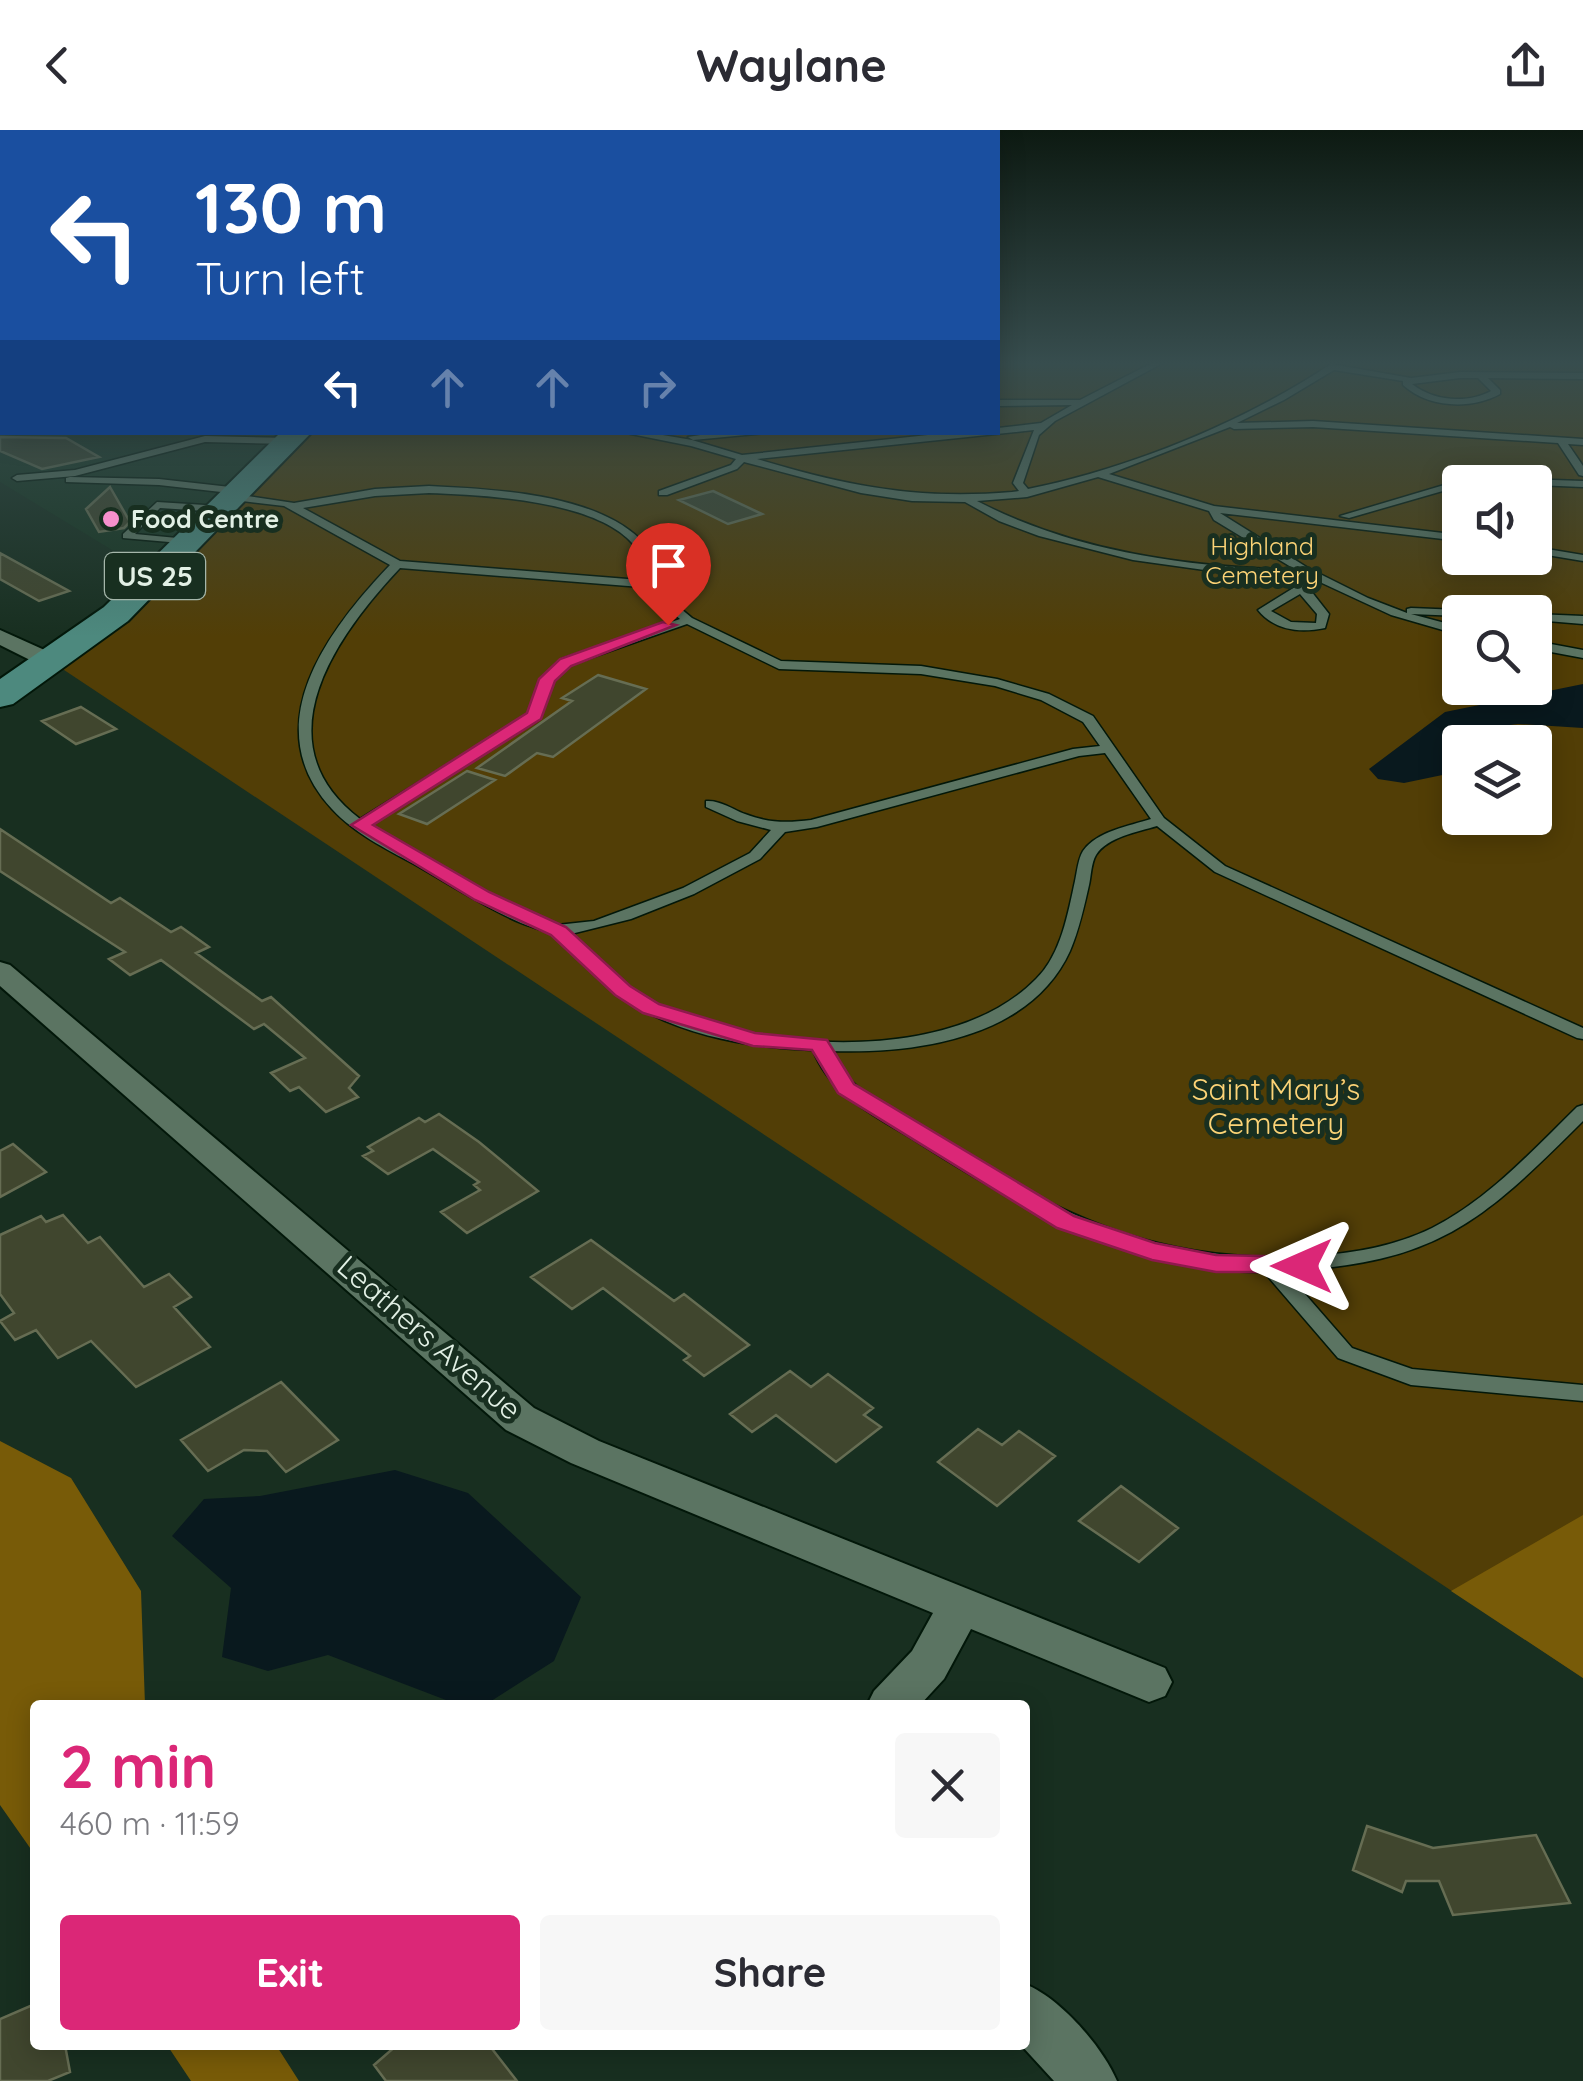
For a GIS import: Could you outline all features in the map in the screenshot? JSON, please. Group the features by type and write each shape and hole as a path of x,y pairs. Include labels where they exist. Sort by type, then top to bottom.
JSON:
{"main road":[{"name":"US 25","path":"0,696 116,614 174,529 231,499 276,455"}],"street":[{"path":"0,637 52,662"},
{"name":"Leathers Avenue","path":"0,971 520,1419 585,1452 1149,1682"},
{"path":"895,1700 928,1665 962,1605"},
{"path":"1030,2015 1090,2081"}],"lane":[{"path":"145,455 75,473 11,476 159,482 231,499 294,506 417,490 468,492 558,505 611,524 640,544 651,565 644,584"},
{"path":"732,455 852,492 968,500 1028,494 1102,475 1152,455"},
{"path":"663,493 734,467 742,458 770,455"},
{"path":"1025,455 1018,482 1028,494"},
{"path":"1102,475 1213,509 1442,536"},
{"path":"1330,520 1388,508 1435,488 1471,480 1583,484"},
{"path":"184,507 174,529 150,538 127,536 156,506 184,507 231,499"},
{"path":"968,500 1045,534 1090,547 1308,574"},
{"path":"294,506 398,564 644,584 688,620 779,664 921,670 997,682 1060,704 1088,719 1159,821 1220,868 1583,1034"},
{"path":"1213,509 1218,518 1308,574 1386,609 1442,626"},
{"path":"150,538 174,529"},
{"path":"1552,553 1583,558"},
{"path":"398,564 347,620 327,652 302,726 312,773 334,805 360,825 482,896 558,931 622,990 651,1008 753,1040 882,1045 970,1028 1023,1002 1059,960 1077,911 1089,853 1112,835 1159,821"},
{"path":"1292,574 1323,614 1321,626 1302,629 1270,618 1264,610 1301,588"},
{"path":"1386,609 1442,612"},
{"path":"1552,619 1583,620"},
{"path":"360,825 535,716 548,679 566,662 688,620"},
{"path":"1552,648 1583,654"},
{"path":"711,804 742,818 780,828 812,824 1078,752 1110,749"},
{"path":"558,931 619,917 725,874 755,856 780,828"},
{"path":"819,1044 846,1088 1034,1206 1152,1251 1216,1264 1270,1267 1370,1256 1427,1239 1455,1224 1583,1111"},
{"path":"1270,1267 1345,1353 1412,1377 1583,1394"}],"shaded area":[{"path":"0,455 276,455 176,554 112,550 0,482"},
{"path":"1583,684 1583,728 1442,725 1442,775 1404,783 1378,779 1369,769 1445,712 1480,705 1552,705 1552,690"},
{"path":"0,1441 71,1478 141,1591 145,1700 30,1700 30,1848 0,1805"},
{"path":"395,1470 468,1493 581,1597 554,1661 493,1700 446,1700 328,1655 268,1671 222,1657 231,1588 172,1536 204,1499 260,1496"},
{"path":"1583,1515 1583,1678 1451,1591"},
{"path":"170,2050 279,2050 299,2081 191,2081"}],"green space":[{"name":"Saint Mary’s Cemetery","path":"274,455 1583,455 1583,1678 52,662"}],"building":[{"path":"9,455 99,457 42,469"},
{"name":"Food Centre","path":"110,487 130,522 124,528 99,532 86,509"},
{"path":"713,491 762,514 728,524 679,500"},
{"path":"0,553 69,591 39,601 0,579"},
{"path":"598,675 646,689 553,757 537,753 505,776 477,768 572,701 562,698"},
{"path":"81,707 116,729 76,744 42,721"},
{"path":"467,771 495,780 427,824 399,814"},
{"path":"0,829 111,903 120,898 171,932 181,927 209,947 196,953 262,1001 271,997 359,1076 349,1088 358,1097 326,1112 299,1087 290,1091 271,1073 305,1058 264,1024 254,1029 161,960 130,975 109,959 125,952 0,871"},
{"path":"439,1114 538,1191 467,1233 441,1212 480,1190 474,1185 479,1182 433,1149 388,1174 363,1156 373,1151 368,1147 419,1118 425,1122"},
{"path":"13,1144 46,1172 0,1197 0,1151"},
{"path":"63,1215 88,1243 100,1237 144,1287 169,1274 191,1297 174,1307 210,1347 136,1387 91,1341 58,1358 36,1330 15,1340 0,1321 14,1313 0,1294 0,1235 41,1216 46,1222"},
{"path":"591,1240 674,1301 684,1294 749,1345 704,1376 684,1360 690,1356 603,1288 572,1309 531,1277"},
{"path":"790,1371 811,1387 828,1374 873,1408 864,1415 881,1427 836,1462 776,1415 752,1432 730,1414"},
{"path":"281,1382 338,1440 286,1472 267,1451 244,1450 208,1471 181,1440"},
{"path":"978,1429 1002,1445 1019,1431 1055,1456 997,1506 938,1462"},
{"path":"1121,1486 1178,1528 1139,1562 1079,1521"},
{"path":"1367,1826 1433,1848 1536,1835 1570,1903 1453,1915 1439,1881 1406,1881 1402,1892 1353,1870"},
{"path":"30,2006 30,2050 66,2050 70,2072 48,2081 0,2081 0,2019"},
{"path":"391,2050 493,2050 517,2081 386,2081 374,2065"}],"place":[{"name":"Food Centre","path":"111,519"}],"route":[{"path":"668,625 566,662 548,679 535,716 360,825 482,896 558,931 622,990 651,1008 682,1022 753,1040 819,1044 826,1062 846,1088 1066,1222 1152,1251 1216,1264 1302,1266"}],"park label":[{"name":"Highland Cemetery","path":"1262,560"}]}
